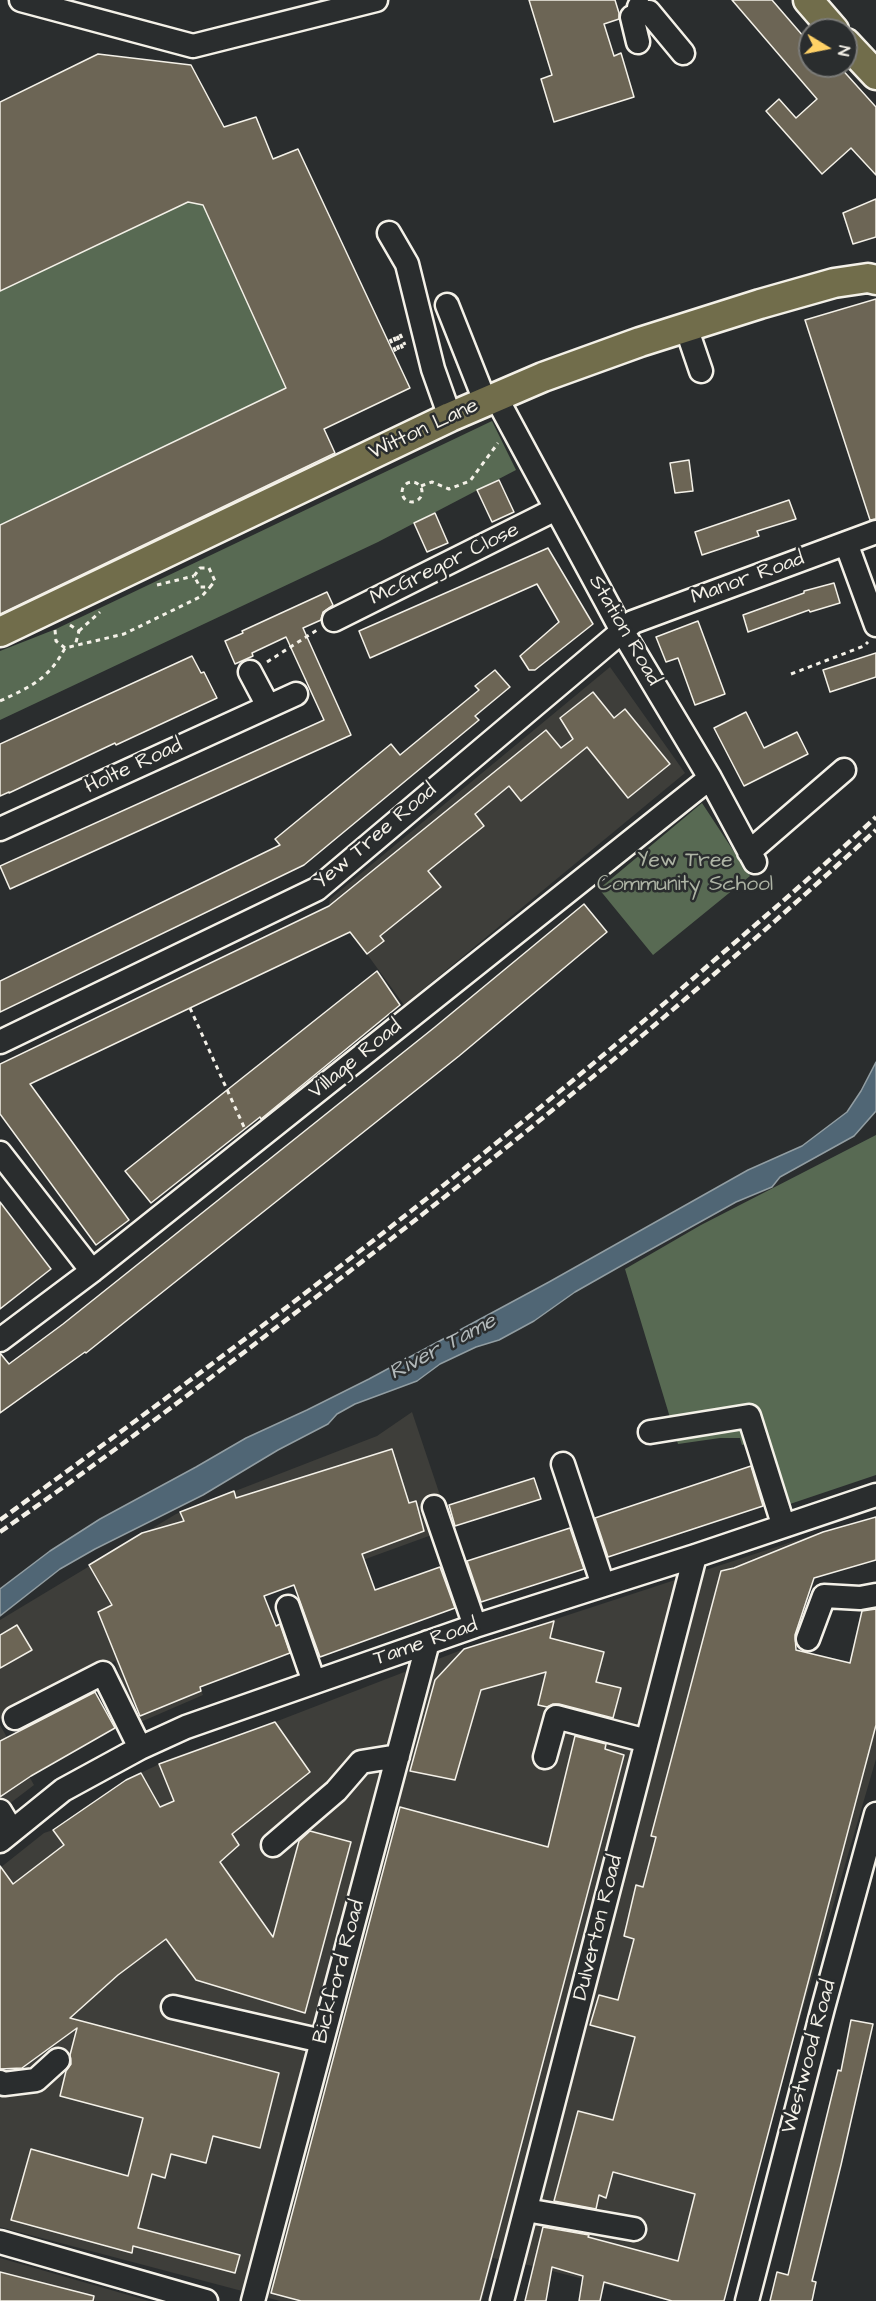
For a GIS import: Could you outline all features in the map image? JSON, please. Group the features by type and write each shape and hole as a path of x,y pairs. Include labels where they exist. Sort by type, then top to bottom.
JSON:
{"main road":[{"path":"808,0 824,18"},
{"path":"858,56 876,75"},
{"name":"Witton Lane","path":"0,632 491,399 586,361 686,327 834,283 873,275"}],"street":[{"path":"21,0 193,46 376,0"},
{"path":"638,42 632,17 639,7 649,12 682,53"},
{"path":"389,233 407,264 432,365 450,417"},
{"name":"Station Road","path":"432,365 447,305 491,399 514,431 621,629 710,778 752,857 844,770"},
{"path":"686,327 701,371"},
{"name":"McGregor Close","path":"334,620 556,509"},
{"name":"Manor Road","path":"621,629 633,621 876,532"},
{"path":"846,543 873,632"},
{"name":"Yew Tree Road","path":"0,1042 317,889 621,629"},
{"path":"250,672 268,706"},
{"name":"Holte Road","path":"0,829 296,694"},
{"name":"Village Road","path":"0,1340 92,1271 710,778"},
{"path":"0,1153 92,1271"},
{"path":"650,1432 749,1416 783,1524"},
{"path":"563,1464 603,1586"},
{"name":"Tame Road","path":"6,1836 63,1790 140,1748 186,1727 475,1626 876,1495"},
{"path":"434,1507 475,1626"},
{"name":"Dulverton Road","path":"502,2301 695,1556"},
{"path":"808,1639 824,1596 860,1598 876,1594"},
{"path":"288,1607 314,1682"},
{"name":"Bickford Road","path":"253,2301 428,1642"},
{"path":"15,1719 103,1673 140,1748"},
{"path":"545,1758 556,1717 647,1741"},
{"path":"273,1845 336,1791 361,1762 398,1756"},
{"path":"0,1811 6,1836"},
{"name":"Westwood Road","path":"747,2301 876,1814"},
{"path":"173,2007 322,2041"},
{"path":"0,2082 4,2084 36,2080 58,2060"},
{"path":"526,2210 634,2229"},
{"path":"0,2242 206,2301"}],"path":[{"path":"395,337 401,349 395,337"},
{"path":"421,486 432,482 449,489 470,481 491,451 503,438 514,431"},
{"path":"407,482 417,482 421,486 420,499 412,503 405,500 401,494 402,487 407,482"},
{"path":"79,631 70,625 54,628 56,641 65,648 124,634 202,596 215,581 209,568 200,568 194,576 168,581 147,589"},
{"path":"194,576 200,587 210,587"},
{"path":"75,646 79,631 107,605"},
{"path":"250,672 334,620"},
{"path":"791,674 864,646 873,632"},
{"path":"0,701 30,687 55,667 65,648"},
{"path":"190,1008 247,1134 253,1142"}],"shaded area":[{"path":"610,667 685,773 404,1005 329,906 330,899"},
{"path":"412,1412 451,1528 178,1627 203,1695 136,1724 115,1661 0,1719 0,1620 176,1514 377,1436"},
{"path":"822,1532 796,1650 876,1669 876,1759 792,2046 724,2301 670,2301 493,2258 482,2301 280,2301 0,2227 0,1868 44,1833 53,1830 126,1780 174,1757 275,1722 464,1649"},
{"path":"0,1725 34,1785 0,1811"},
{"path":"0,2258 149,2301 0,2301"}],"green space":[{"path":"98,54 191,65 224,127 256,117 273,158 298,149 410,388 324,429 340,464 0,624 0,102"},
{"path":"492,421 516,470 378,542 0,720 0,651 56,629"},
{"name":"Yew Tree Community School","path":"702,803 750,876 653,955 599,889"},
{"path":"876,1135 876,1475 787,1505 765,1439 742,1445 740,1438 720,1438 678,1444 625,1269 701,1225"}],"water":[{"name":"River Tame","path":"876,1062 876,1111 854,1136 780,1177 772,1187 736,1202 575,1292 534,1321 499,1340 476,1347 440,1364 417,1381 355,1404 337,1414 328,1424 278,1450 203,1495 95,1549 60,1569 0,1616 0,1589 50,1551 100,1519 246,1438 369,1379 549,1282 748,1170 802,1146 847,1112"}],"building":[{"path":"529,0 615,0 619,19 604,24 614,56 621,53 634,97 554,122 541,79 552,75"},
{"path":"732,0 772,0 798,30 798,77"},
{"path":"98,54 191,65 224,127 256,117 273,159 298,149 410,388 324,429 335,453 0,614 0,525 286,388 203,205 188,202 0,291 0,102"},
{"path":"799,78 850,78 876,107 876,175 851,148 822,174 766,111 779,99 796,118 817,99"},
{"path":"876,199 876,237 853,244 843,213"},
{"path":"876,299 876,519 870,520 805,320"},
{"path":"689,460 693,491 675,493 670,463"},
{"path":"499,480 514,512 492,522 477,490"},
{"path":"789,500 796,519 757,531 759,536 702,555 695,532"},
{"path":"435,513 448,543 427,552 414,523"},
{"path":"548,548 593,624 535,670 529,670 520,656 559,622 537,584 370,658 359,631"},
{"path":"834,583 840,603 810,612 809,610 748,632 743,615 804,593 804,591"},
{"path":"327,592 333,605 323,612 321,620 303,628 351,735 10,889 0,866 324,720 286,637 235,664 225,641"},
{"path":"698,621 725,694 695,705 678,658 666,662 656,637"},
{"path":"876,653 876,677 830,692 823,670"},
{"path":"192,656 201,673 204,672 217,698 0,796 0,744"},
{"path":"495,670 510,687 475,716 479,720 304,865 0,1012 0,981 280,845 275,839 391,744 400,755 479,690 475,686"},
{"path":"593,692 614,718 625,709 670,764 628,798 587,747 521,801 509,786 475,814 484,826 428,871 441,887 380,936 384,941 367,954 350,932 30,1084 129,1220 96,1245 0,1114 0,1064 329,906 546,730 561,748 573,739 560,718"},
{"path":"746,712 764,748 797,732 808,754 744,786 714,728"},
{"path":"584,904 607,932 459,1056 86,1353 0,1413 0,1353 9,1364 63,1324 435,1027"},
{"path":"377,971 400,1005 261,1119 260,1117 151,1203 125,1171"},
{"path":"0,1202 51,1269 0,1309"},
{"path":"392,1449 409,1503 416,1501 424,1531 362,1554 375,1590 440,1567 455,1608 320,1657 294,1585 264,1596 276,1626 280,1624 290,1653 200,1687 201,1691 140,1716 98,1612 112,1605 89,1565 142,1533 184,1521 180,1512 234,1491 236,1498"},
{"path":"751,1466 763,1506 608,1557 595,1518"},
{"path":"534,1478 541,1499 455,1526 449,1505"},
{"path":"876,1517 876,1560 814,1578 795,1635 796,1650 850,1663 862,1611 876,1609 876,1725 724,2301 672,2301 604,2282 600,2301 579,2301 583,2276 552,2267 546,2301 525,2301 543,2227 589,2235 588,2237 678,2261 695,2194 613,2172 606,2198 599,2195 596,2209 554,2201 578,2111 613,2120 635,2037 590,2025 599,1995 618,2000 634,1939 624,1936 636,1885 643,1887 656,1837 651,1836 721,1571 734,1568 823,1532"},
{"path":"570,1528 584,1569 481,1602 467,1561"},
{"path":"554,1621 550,1638 604,1652 596,1682 621,1688 613,1718 559,1704 547,1707 538,1705 546,1672 481,1690 455,1780 410,1771 435,1680 464,1649"},
{"path":"17,1625 32,1650 0,1668 0,1635"},
{"path":"95,1692 115,1728 31,1776 0,1797 0,1741"},
{"path":"275,1722 310,1772 232,1834 239,1845 220,1862 273,1937 299,1841 310,1831 351,1842 305,2013 196,1980 166,1939 118,1975 70,2018 279,2073 260,2148 213,2136 206,2163 171,2154 165,2178 152,2174 138,2228 240,2255 235,2273 133,2246 132,2253 11,2220 31,2149 128,2176 143,2118 60,2096 66,2071 71,2064 70,2055 77,2028 22,2068 0,2069 0,1866 13,1884 64,1845 53,1830 126,1780 141,1773 160,1807 174,1801 159,1764"},
{"path":"575,1736 606,1744 605,1749 624,1755 480,2301 301,2301 271,2293 400,1807 548,1847"},
{"path":"851,2020 873,2024 812,2281 816,2282 812,2301 770,2301 777,2272 788,2275 838,2070 841,2071"},
{"path":"0,2272 94,2296 93,2301 0,2301"}],"railway":[{"path":"0,1520 182,1386 451,1180 625,1037 795,891 876,817"},
{"path":"0,1532 219,1372 515,1141 734,957 876,830"}]}
